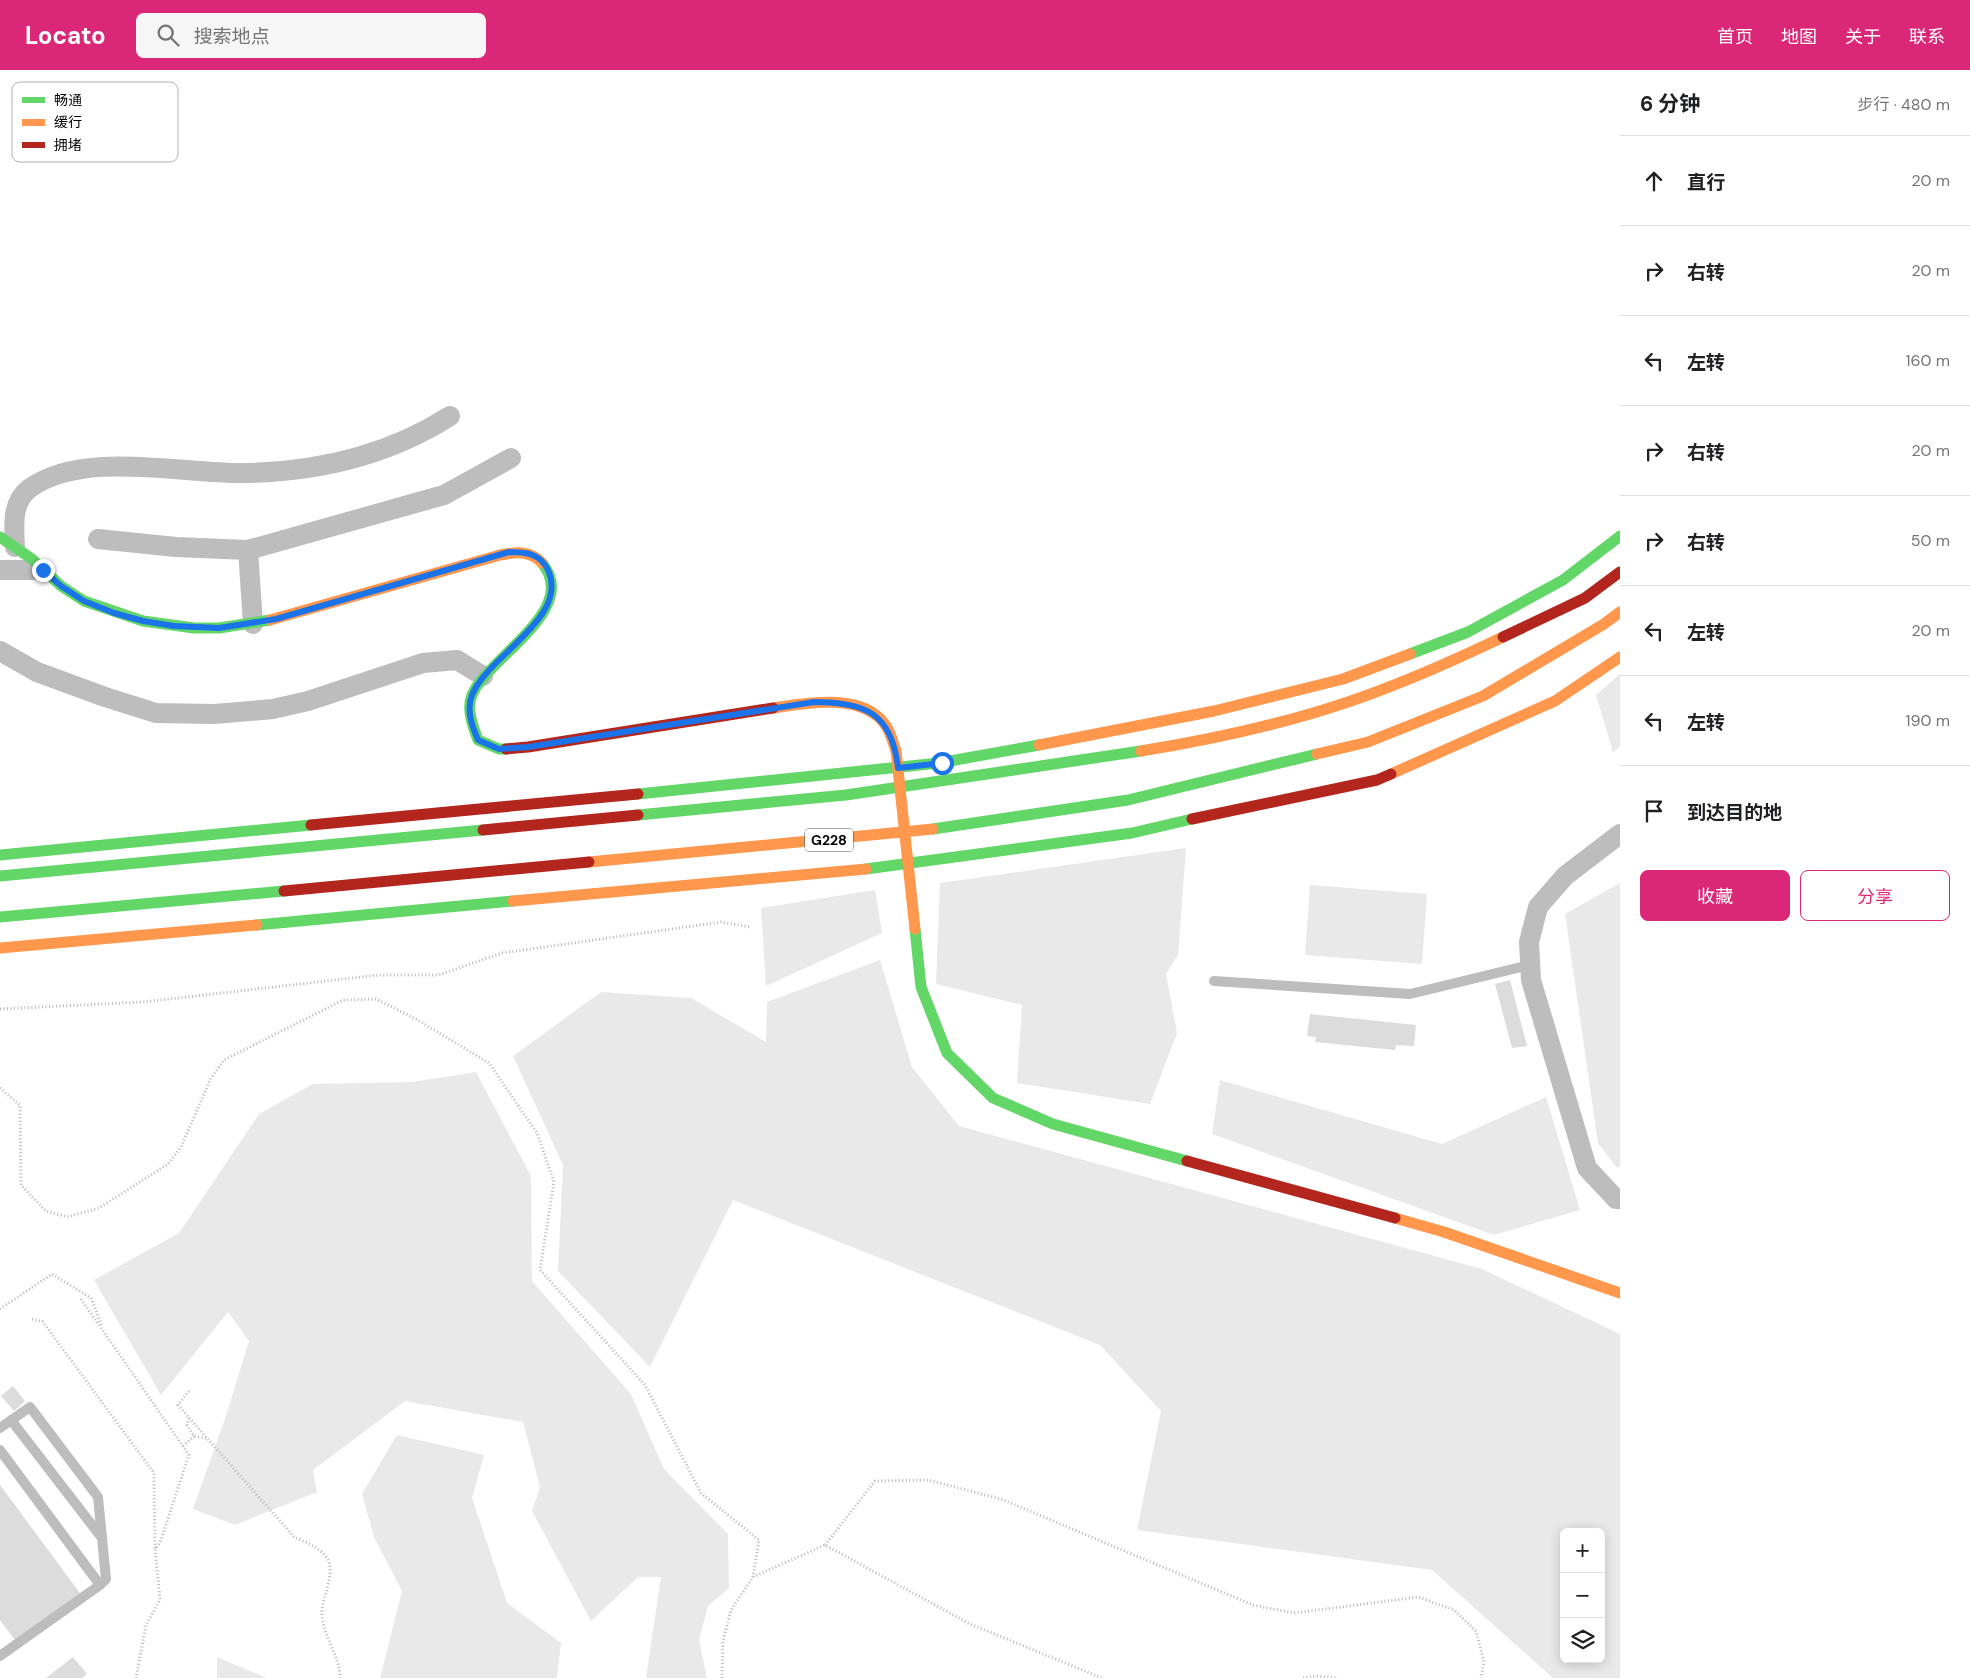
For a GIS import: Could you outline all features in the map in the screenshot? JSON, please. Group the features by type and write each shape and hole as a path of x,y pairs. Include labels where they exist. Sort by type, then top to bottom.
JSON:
{"main road":[{"path":"0,855 898,768 939,763 1133,728 1214,711 1342,679 1468,632 1563,580 1620,536"},
{"path":"7,542 32,559 61,586 84,601 143,621 194,628 219,628 276,619 437,574 484,558 509,552 533,554 540,559 547,569 552,588 550,600 543,612 513,648 483,676 471,696 470,720 478,740 499,749 565,742 814,702 841,702 868,711 886,725 896,751 921,987 947,1053 993,1098 1053,1124 1444,1232 1620,1293"},
{"path":"0,876 846,796 1110,757 1208,740 1348,702 1462,658 1585,598 1620,572"},
{"name":"G228","path":"0,917 905,832 1128,800 1368,742 1483,696 1604,624 1620,612"},
{"path":"0,948 908,864 1132,833 1239,807 1377,780 1555,701 1620,657"}],"street":[{"path":"7,542 22,496 39,483 74,469 121,467 250,473 340,463 371,454 420,435 450,416"},
{"path":"98,539 176,547 248,550 444,495 511,458"},
{"path":"248,550 253,624"},
{"path":"0,570 43,570"},
{"path":"0,651 37,672 105,698 156,713 214,714 273,709 308,701 422,663 457,660 483,676"},
{"path":"1620,834 1565,876 1538,907 1529,942 1531,980 1587,1168 1616,1199 1620,1199"}],"lane":[{"path":"1214,981 1410,994 1530,965"},
{"path":"0,1428 30,1407 98,1497 106,1579 0,1656"},
{"path":"11,1420 102,1538"},
{"path":"0,1450 100,1585"}],"path":[{"path":"0,1009 143,1002 379,975 439,975 502,952 721,922 750,927"},
{"path":"0,1088 20,1105 21,1185 46,1211 67,1217 99,1208 168,1164 181,1147 211,1078 224,1060 343,1000 376,999 416,1019 489,1063 537,1132 554,1182 540,1270 645,1386 700,1493 759,1540 753,1577 731,1610 723,1641 722,1678"},
{"path":"0,1309 52,1274 91,1298 105,1333"},
{"path":"81,1299 189,1455 160,1544 155,1549"},
{"path":"32,1319 43,1322 154,1474 155,1549 160,1600 146,1625 136,1678"},
{"path":"189,1391 178,1405 294,1537 315,1548 327,1558 330,1570 322,1612 324,1629 339,1664 340,1678"},
{"path":"189,1418 187,1425 194,1436 208,1439"},
{"path":"183,1446 194,1436"},
{"path":"753,1577 825,1545 875,1481 928,1480 1001,1499 1253,1605 1294,1614 1418,1597 1454,1610 1476,1631 1484,1662 1482,1678"},
{"path":"825,1545 970,1624 1102,1678"},
{"path":"1303,1678 1317,1676 1338,1678"}],"shaded area":[{"path":"1620,674 1620,747 1613,752 1596,695"},
{"path":"1186,848 1178,955 1166,974 1177,1033 1150,1104 1017,1083 1022,1005 936,984 940,883"},
{"path":"1620,883 1620,1167 1616,1167 1598,1143 1565,914"},
{"path":"1310,885 1427,894 1422,964 1305,955"},
{"path":"875,890 882,933 766,986 761,908"},
{"path":"880,960 912,1067 959,1126 1482,1269 1620,1334 1620,1678 1553,1678 1432,1570 1137,1530 1161,1411 1100,1345 733,1200 650,1367 558,1271 563,1165 513,1056 601,992 691,998 766,1042 767,1002"},
{"path":"476,1072 531,1176 532,1281 631,1394 664,1469 728,1534 729,1588 708,1606 699,1640 707,1678 646,1678 661,1577 638,1577 591,1621 532,1511 540,1487 523,1422 405,1401 313,1470 317,1492 235,1525 193,1509 226,1416 249,1341 228,1312 161,1395 94,1280 179,1233 259,1114 313,1084 412,1082"},
{"path":"1220,1080 1442,1144 1546,1097 1580,1210 1494,1235 1212,1134"},
{"path":"397,1435 484,1455 472,1498 507,1603 561,1643 557,1678 380,1678 402,1591 374,1537 362,1494"},
{"path":"217,1657 267,1678 217,1678"}],"building":[{"path":"1510,980 1527,1046 1512,1048 1495,984"},
{"path":"1310,1014 1416,1025 1414,1046 1396,1045 1395,1050 1315,1042 1316,1037 1307,1036"},
{"path":"13,1386 25,1401 14,1411 1,1396"},
{"path":"0,1485 80,1593 15,1640 0,1620"},
{"path":"73,1657 87,1674 82,1678 46,1678"}],"traffic: fast":[{"path":"1410,654 1468,632 1563,580 1620,536"},
{"path":"0,537 32,559 61,586 84,601 143,621 194,628 219,628 270,620"},
{"path":"506,749 499,749 478,740 471,718 470,700 481,680 528,632 541,615 550,598 551,581 542,563"},
{"path":"638,794 939,763 1039,745"},
{"path":"638,815 846,795 1141,751"},
{"path":"933,829 1128,800 1317,754"},
{"path":"866,869 1132,833 1192,819"},
{"path":"0,855 311,825"},
{"path":"0,876 483,830"},
{"path":"0,917 284,891"},
{"path":"257,925 513,901"},
{"path":"915,929 921,987 947,1053 993,1098 1053,1124 1187,1161"}],"traffic: slow":[{"path":"270,620 500,555 522,553 532,556 542,563"},
{"path":"1317,754 1368,742 1483,696 1604,624 1620,612"},
{"path":"1141,751 1246,731 1323,710 1407,680 1503,637"},
{"path":"1039,745 1214,711 1343,679 1410,654"},
{"path":"1391,774 1555,701 1620,657"},
{"path":"773,708 834,702 849,704 864,708 876,715 886,726 896,751 915,929"},
{"path":"589,862 933,829"},
{"path":"513,901 866,869"},
{"path":"0,948 257,925"},
{"path":"1395,1218 1444,1232 1620,1293"}],"traffic: jam":[{"path":"1503,637 1585,598 1620,572"},
{"path":"506,749 773,708"},
{"path":"1192,819 1377,780 1391,774"},
{"path":"311,825 638,794"},
{"path":"483,830 638,815"},
{"path":"284,891 589,862"},
{"path":"1187,1161 1395,1218"}],"route":[{"path":"43,570 61,586 84,601 114,613 143,621 174,626 219,628 276,619 509,552 533,554 540,559 551,579 550,600 543,612 513,648 483,676 471,696 470,720 478,740 499,749 528,747 814,702 841,702 868,711 886,725 896,751 898,768 942,763"}]}
